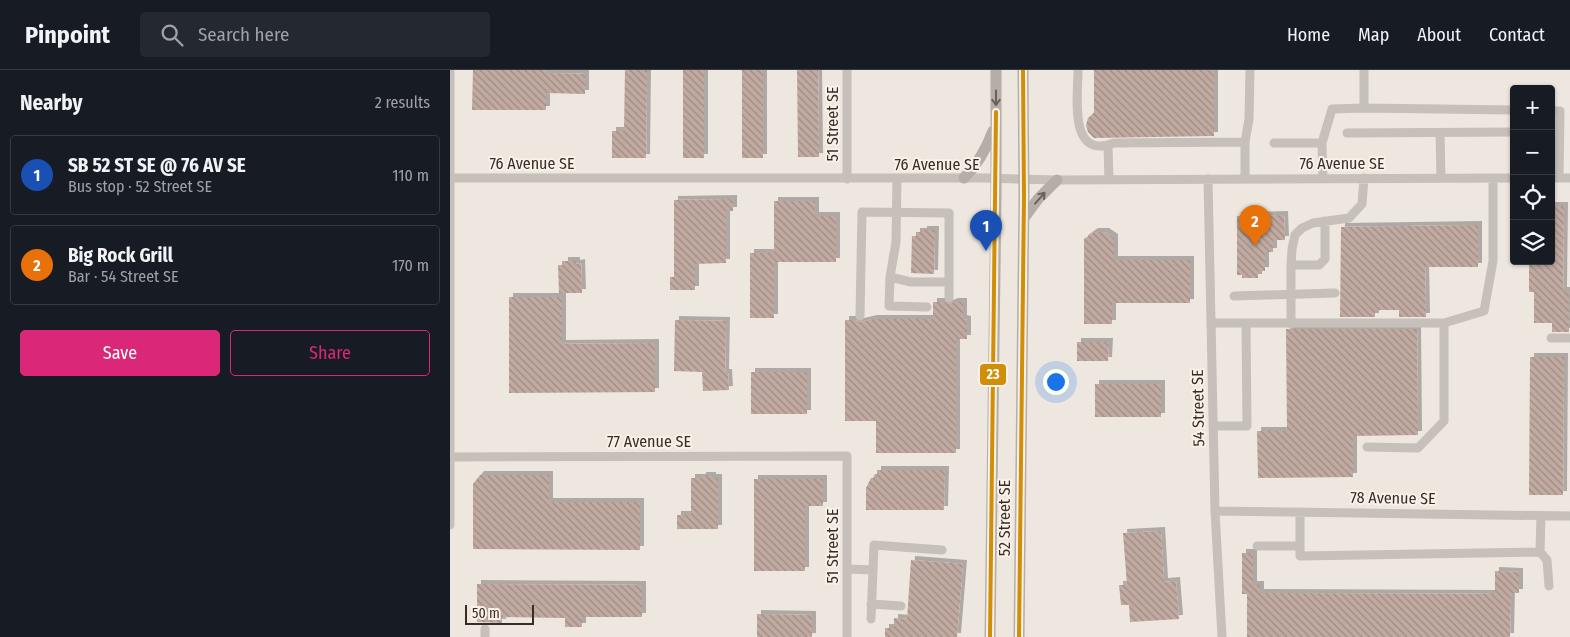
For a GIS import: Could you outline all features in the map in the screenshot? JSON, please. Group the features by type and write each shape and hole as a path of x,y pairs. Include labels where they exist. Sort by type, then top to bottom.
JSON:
{"main road":[{"name":"52 Street SE","path":"990,637 996,70"},
{"name":"52 Street SE","path":"1019,637 1024,218 1022,70"},
{"path":"964,178 973,169 985,151 996,125"},
{"path":"1024,218 1038,199 1057,180"}],"street":[{"path":"450,70 450,524"},
{"name":"51 Street SE","path":"847,70 848,179"},
{"path":"1078,70 1078,123 1081,135 1087,142 1097,146 1108,146 1114,143 1244,142"},
{"path":"1245,179 1244,142 1250,119 1250,70"},
{"path":"1364,70 1364,108"},
{"path":"1322,178 1322,144 1332,109 1510,110"},
{"path":"1555,110 1560,111 1555,132"},
{"path":"1347,132 1510,132"},
{"path":"1440,133 1441,178"},
{"path":"1274,143 1322,144"},
{"path":"1108,146 1109,179"},
{"name":"76 Avenue SE","path":"450,178 964,178 1057,180 1510,178"},
{"path":"897,178 896,242 890,277 889,306 927,307"},
{"path":"1291,324 1291,265 1292,249 1296,235 1302,228 1313,223 1349,218 1362,204 1364,178"},
{"path":"1211,323 1444,323 1484,311 1493,261 1493,178"},
{"path":"1555,178 1570,178"},
{"name":"54 Street SE","path":"1208,179 1215,511 1222,637"},
{"path":"860,316 862,212 949,213 949,298"},
{"path":"1291,265 1319,265 1325,259 1325,221"},
{"path":"890,277 911,282 949,282"},
{"path":"1234,296 1335,294"},
{"path":"1368,447 1418,448 1444,421 1444,323"},
{"path":"1213,426 1247,426 1246,324"},
{"path":"1551,338 1570,338"},
{"name":"51 Street SE","path":"847,456 847,637"},
{"name":"77 Avenue SE","path":"450,457 847,456"},
{"name":"78 Avenue SE","path":"1215,511 1570,516"},
{"path":"1300,512 1300,556 1540,552 1548,560 1549,586"},
{"path":"1540,552 1542,516"},
{"path":"871,619 874,546 942,550"},
{"path":"1257,546 1300,546"},
{"path":"847,569 873,570"},
{"path":"872,604 901,606"}],"building":[{"path":"473,70 546,70 546,73 585,74 585,94 546,93 546,110 472,110"},
{"path":"625,70 647,70 646,158 612,158 612,131 624,131"},
{"path":"683,70 704,70 704,158 683,158"},
{"path":"742,70 763,70 763,158 742,158"},
{"path":"797,70 818,70 819,157 798,157"},
{"path":"1094,70 1214,70 1214,136 1094,138 1088,132 1086,125 1088,118 1094,113"},
{"path":"733,199 733,211 726,211 726,263 695,264 695,290 670,290 670,277 674,277 674,200"},
{"path":"774,201 815,201 815,216 836,216 836,262 774,262 774,318 750,318 750,253 774,253"},
{"path":"1555,206 1564,206 1563,291 1569,291 1569,332 1552,332 1552,323 1534,323 1534,292 1529,292 1529,265 1555,265"},
{"path":"1284,215 1285,240 1273,240 1273,252 1265,252 1265,271 1258,271 1258,278 1242,278 1242,275 1237,275 1237,216"},
{"path":"1478,225 1478,267 1425,267 1426,317 1399,317 1399,310 1375,310 1375,317 1340,317 1341,227"},
{"path":"923,230 935,230 934,274 911,273 912,236 916,236 916,232 923,232"},
{"path":"1094,232 1105,232 1114,238 1114,260 1190,260 1190,303 1112,303 1112,324 1084,324 1084,239"},
{"path":"564,261 576,261 576,264 581,263 582,293 559,293 558,265 564,265"},
{"path":"509,297 562,297 562,344 655,343 655,392 509,393"},
{"path":"933,302 949,304 963,302 963,319 967,320 967,339 956,339 956,453 876,453 876,421 845,421 845,320 860,322 873,319 933,319"},
{"path":"675,320 726,321 725,373 728,373 729,390 703,391 702,372 674,371"},
{"path":"1286,329 1417,329 1418,435 1353,436 1353,477 1258,478 1257,431 1287,431"},
{"path":"1077,342 1109,342 1108,361 1077,361"},
{"path":"1530,357 1564,357 1563,495 1529,495"},
{"path":"751,372 807,372 807,414 751,414"},
{"path":"1095,384 1161,384 1161,417 1095,417"},
{"path":"877,470 945,470 944,510 866,510 866,488 871,478 877,478"},
{"path":"480,475 549,475 549,502 640,502 640,550 473,549 473,484"},
{"path":"702,476 718,478 718,529 677,529 677,515 691,515 691,478 702,478"},
{"path":"754,479 823,479 823,506 805,506 805,571 754,571"},
{"path":"1161,531 1164,582 1176,581 1179,619 1130,622 1129,605 1121,605 1119,585 1127,585 1123,533"},
{"path":"1242,553 1253,553 1253,585 1260,585 1260,593 1495,594 1495,571 1519,572 1519,593 1511,593 1510,637 1247,637 1247,594 1242,594"},
{"path":"911,560 963,564 957,637 885,637 885,628 894,628 894,618 907,619"},
{"path":"477,584 642,585 642,617 582,617 582,627 565,627 565,618 502,617 502,623 477,622"},
{"path":"757,614 812,615 812,637 757,637"}],"transit line":[{"name":"23","path":"1019,637 1024,196 1023,70"},
{"name":"23","path":"990,637 996,112"}],"place":[{"name":"Big Rock Grill","path":"1255,246"},
{"name":"SB 52 ST SE @ 76 AV SE","path":"986,251"}]}
